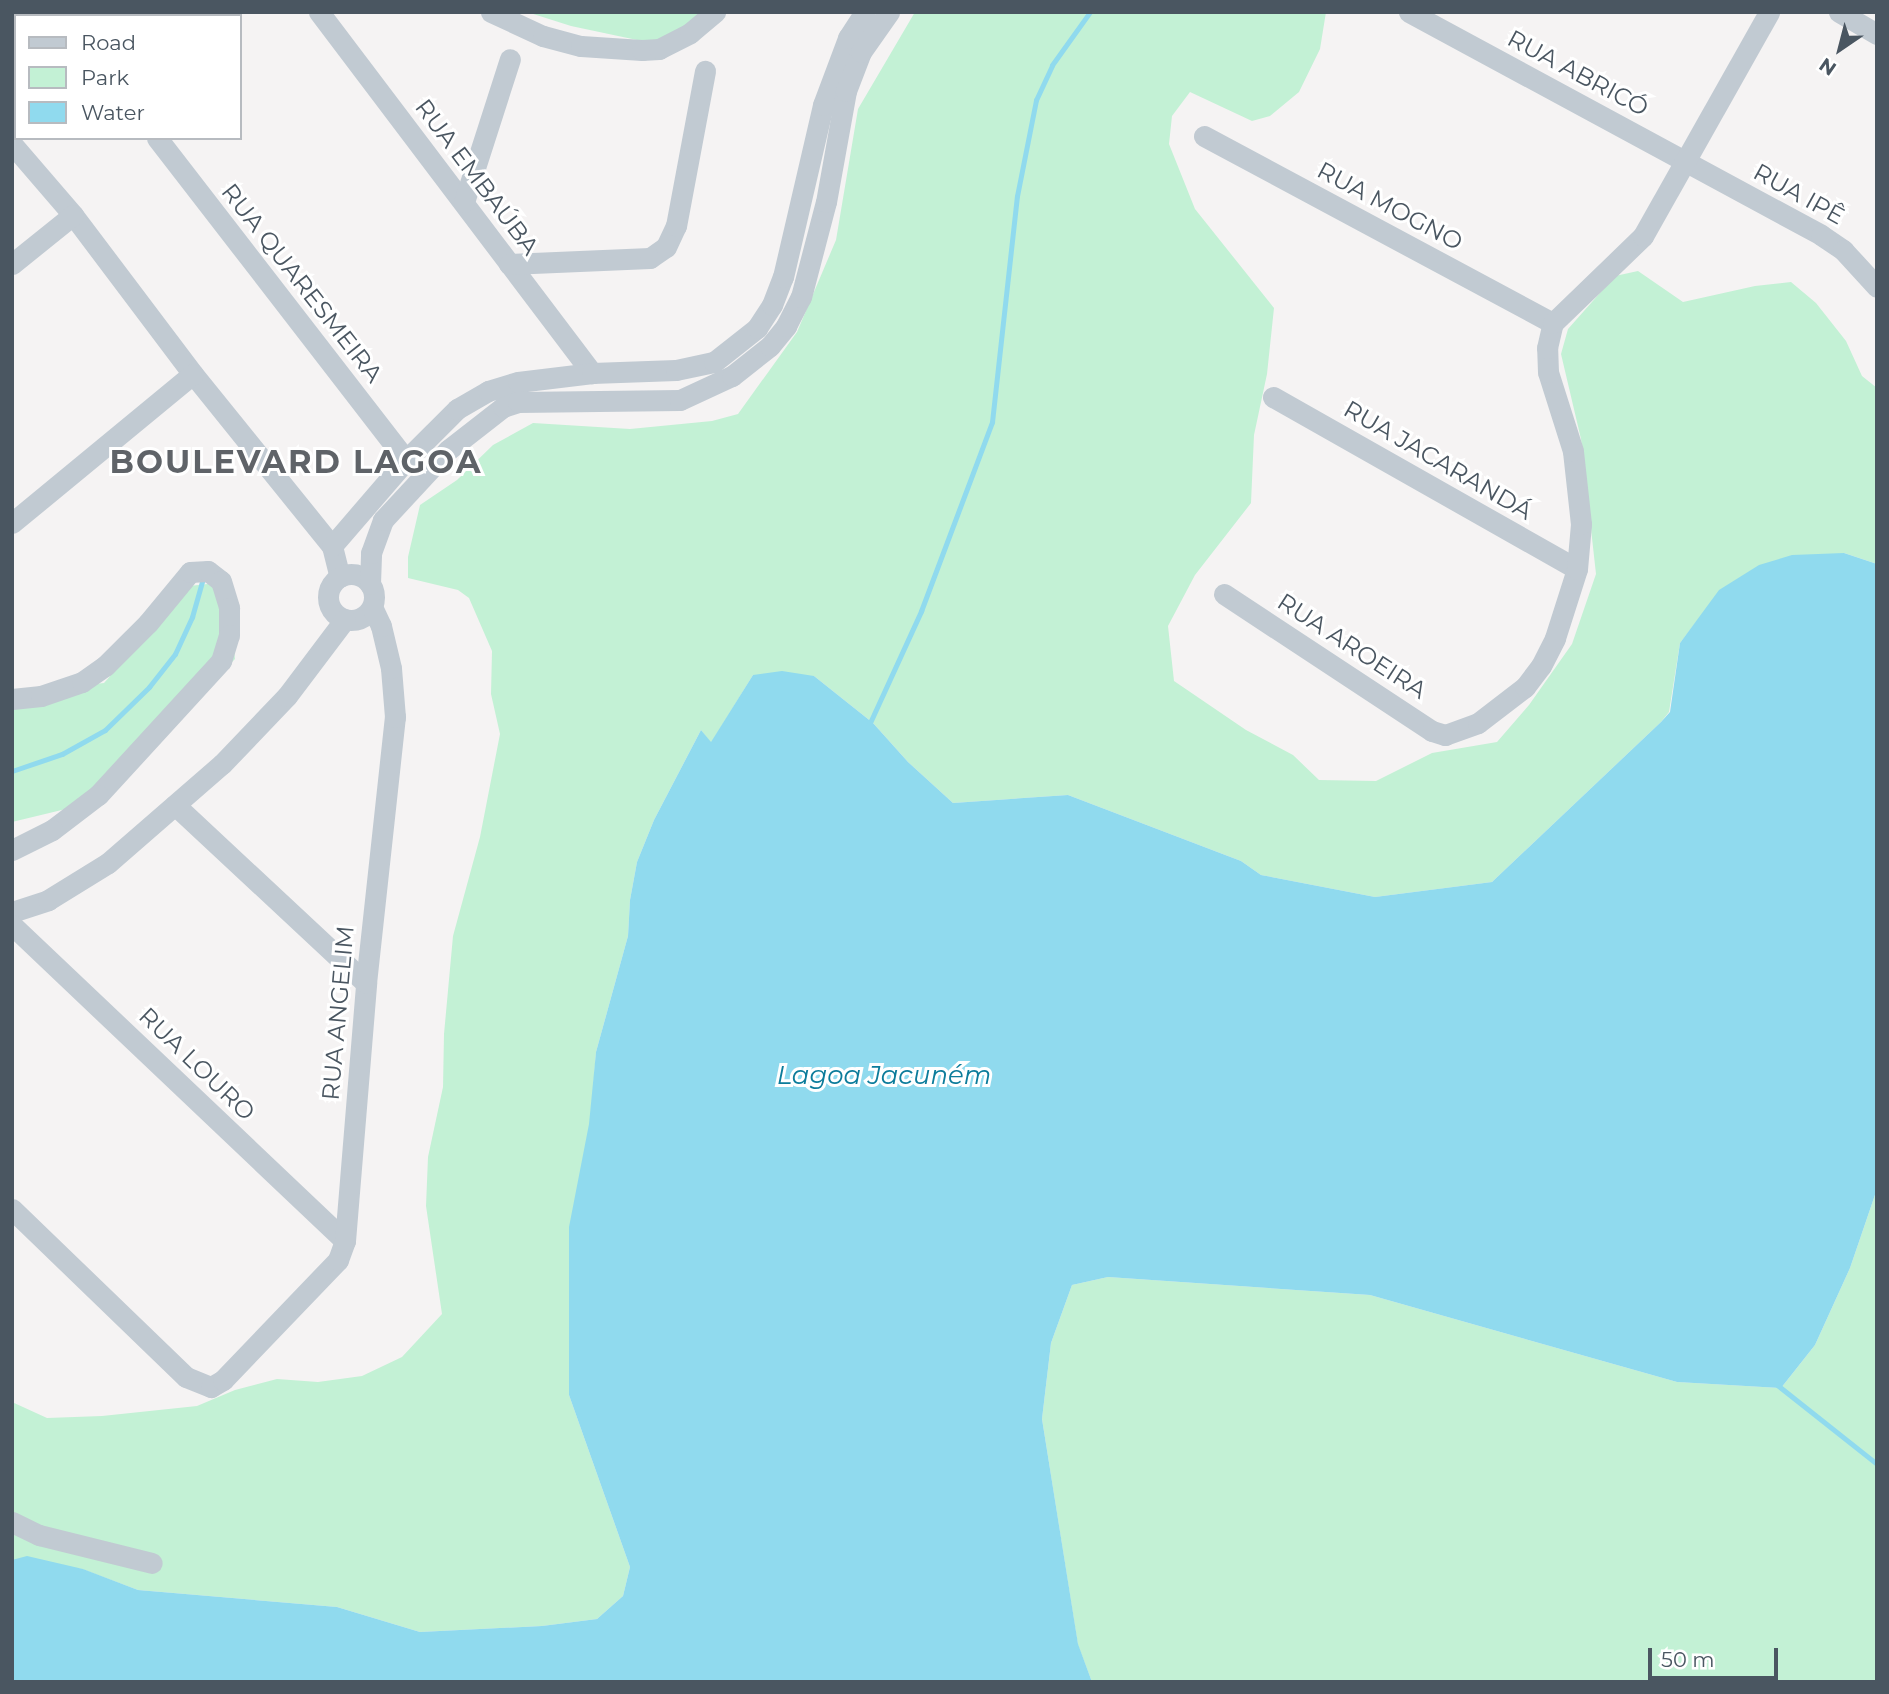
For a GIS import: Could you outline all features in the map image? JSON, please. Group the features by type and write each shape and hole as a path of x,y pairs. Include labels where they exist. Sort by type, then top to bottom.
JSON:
{"street":[{"name":"RUA EMBAÚBA","path":"319,12 592,373"},
{"path":"491,12 543,36 581,47 642,50 659,48 690,33 715,12"},
{"path":"332,546 406,460 457,410 488,391 518,382 592,373 676,370 714,362 757,328 772,305 783,277 823,105 848,38 865,12"},
{"path":"370,584 371,554 383,520 447,450 503,407 518,402 680,400 732,376 770,346 786,326 801,297 827,202 846,91 861,52 889,12"},
{"name":"RUA ABRICÓ","path":"1409,12 1684,161"},
{"path":"1577,569 1581,524 1573,451 1548,372 1547,348 1553,323 1643,236 1769,12"},
{"path":"1839,12 1877,34"},
{"path":"464,202 510,59"},
{"path":"509,264 650,258 666,247 676,226 705,71"},
{"name":"RUA MOGNO","path":"1204,136 1553,323"},
{"name":"RUA QUARESMEIRA","path":"159,140 406,460"},
{"path":"12,144 73,215 193,374 332,546 340,577"},
{"name":"RUA IPÊ","path":"1684,161 1821,235 1843,250 1877,287"},
{"path":"12,264 73,215"},
{"path":"12,523 193,374"},
{"name":"RUA JACARANDÁ","path":"1273,397 1577,569"},
{"name":"RUA AROEIRA","path":"1223,594 1432,730 1454,734 1478,723 1525,687 1541,666 1555,638 1577,569"},
{"path":"12,699 41,696 82,682 105,666 148,623 190,572 208,572 221,581 229,608 229,635 220,661 97,795 52,830 12,850"},
{"path":"358,575 370,584 374,591 372,607 361,618 345,619 337,615 328,601 330,589 340,577 358,575"},
{"name":"RUA ANGELIM","path":"12,1209 186,1377 211,1387 223,1380 338,1260 345,1241 366,983 395,717 391,668 381,626 372,607"},
{"path":"12,912 48,900 108,863 222,764 269,716 345,619"},
{"path":"175,805 366,983"},
{"name":"RUA LOURO","path":"12,925 345,1241"},
{"path":"12,1522 39,1535 152,1563"}],"green space":[{"path":"527,12 706,12 670,47 571,26"},
{"path":"915,12 1326,12 1320,49 1299,92 1270,116 1252,121 1190,92 1172,116 1169,144 1195,209 1274,308 1267,374 1254,435 1251,503 1195,575 1168,626 1174,681 1246,730 1293,755 1319,780 1376,781 1432,753 1497,742 1529,705 1572,644 1596,574 1581,439 1561,354 1568,329 1615,276 1638,271 1683,302 1755,286 1791,282 1816,303 1846,341 1862,376 1877,388 1877,564 1844,553 1696,622 1680,643 1669,712 1492,882 1375,897 1261,875 1241,861 1068,795 953,803 908,762 873,723 814,676 753,675 711,743 701,730 654,820 637,862 630,900 628,936 596,1052 569,1395 630,1567 623,1596 597,1619 542,1626 420,1632 337,1607 138,1590 82,1569 12,1560 12,1402 47,1418 102,1416 197,1406 235,1390 277,1379 318,1382 362,1376 402,1357 442,1314 426,1206 428,1157 443,1087 444,1034 453,936 480,837 500,734 491,694 492,651 469,598 458,590 408,578 408,557 420,505 457,480 493,445 533,423 630,429 712,421 738,414 797,332 836,240 858,109"},
{"path":"217,583 230,609 235,659 95,802 12,822 12,693 104,683 189,586"},
{"path":"1877,1189 1877,1682 1092,1682 1078,1645 1042,1419 1051,1343 1072,1285 1108,1277 1370,1295 1677,1382 1781,1388 1815,1345 1850,1268"}],"water":[{"name":"Lagoa Jacuném","path":"1844,553 1877,564 1877,1189 1850,1268 1815,1345 1781,1388 1677,1382 1370,1295 1108,1277 1072,1285 1051,1343 1042,1419 1078,1644 1092,1682 12,1682 12,1560 27,1556 83,1569 138,1590 337,1607 420,1632 542,1626 597,1619 623,1596 630,1567 569,1395 569,1227 589,1124 596,1052 628,936 630,900 637,862 654,820 701,730 711,742 753,675 782,671 814,676 873,723 908,762 953,803 1068,795 1241,861 1261,875 1375,897 1492,882 1670,712 1680,643 1719,590 1759,565 1792,555"}],"waterway":[{"path":"868,727 921,611 992,422 1017,196 1036,100 1052,65 1090,12"},
{"path":"12,771 62,754 105,730 149,687 175,654 192,617 203,578"},
{"path":"1776,1384 1877,1464"}],"district":[{"name":"BOULEVARD LAGOA","path":"296,462"}]}
